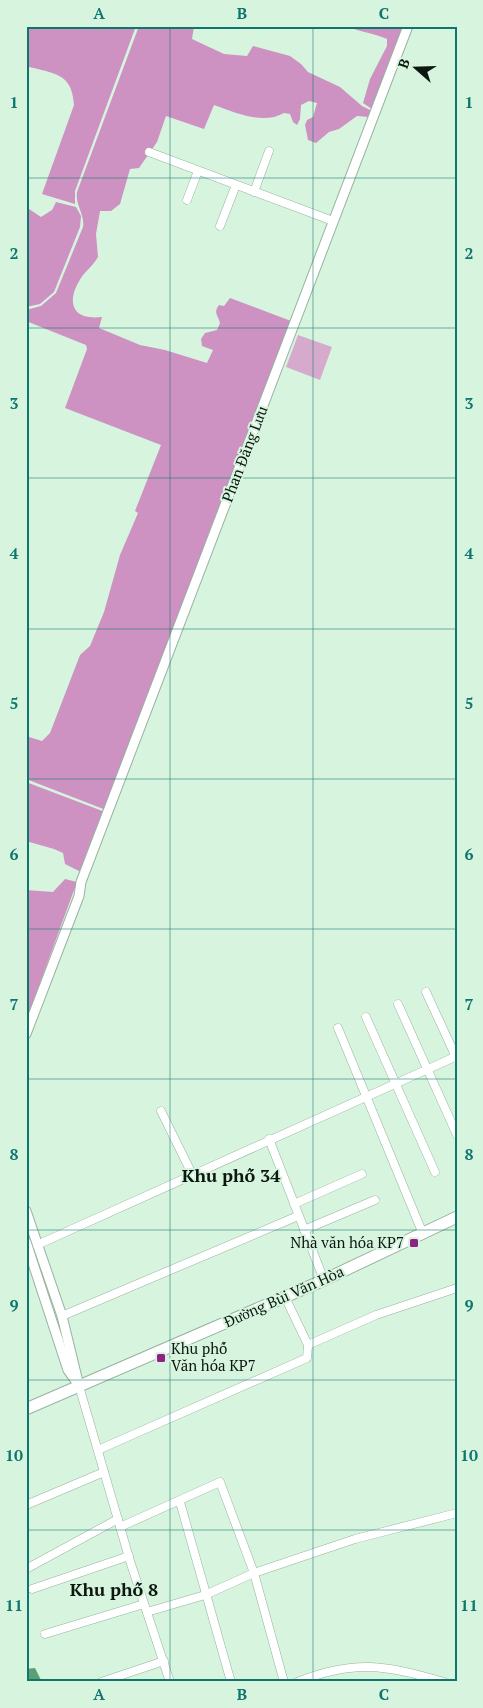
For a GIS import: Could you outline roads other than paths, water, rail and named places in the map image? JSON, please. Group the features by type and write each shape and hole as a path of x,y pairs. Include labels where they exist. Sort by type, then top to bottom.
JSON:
{"main road":[{"name":"Đường Bùi Văn Hòa","path":"26,1409 324,1280 457,1217"}],"street":[{"name":"Phan Đăng Lưu","path":"82,882 408,26"},
{"path":"254,192 269,151"},
{"path":"149,152 334,221"},
{"path":"187,200 198,170"},
{"path":"220,226 236,185"},
{"path":"26,1026 73,898 82,882"},
{"path":"26,1034 82,882"},
{"path":"37,1245 456,1057 426,992"},
{"path":"398,1004 457,1135"},
{"path":"366,1017 435,1172"},
{"path":"338,1028 423,1234"},
{"path":"161,1111 192,1174"},
{"path":"269,1140 324,1280"},
{"path":"294,1204 362,1174"},
{"path":"304,1230 375,1200"},
{"path":"26,1211 62,1316 79,1386 119,1523 170,1682"},
{"path":"62,1316 298,1216"},
{"path":"26,1242 68,1370 79,1386"},
{"path":"308,1345 376,1315 457,1288"},
{"path":"98,1450 307,1358 308,1345 285,1297"},
{"path":"26,1506 104,1472"},
{"path":"26,1569 119,1523 180,1502 220,1482 254,1573 284,1682"},
{"path":"180,1502 231,1682"},
{"path":"45,1634 205,1595 254,1573 355,1539 457,1513"},
{"path":"32,1589 129,1556"},
{"path":"101,1682 164,1662"},
{"path":"297,1682 329,1671 358,1665 383,1667 423,1679 444,1682"}],"place":[{"name":"Nhà văn hóa KP7","path":"414,1243"},
{"name":"Khu phố Văn hóa KP7","path":"161,1358"}],"district":[{"name":"Khu phố 34","path":"231,1176"},
{"name":"Khu phố 8","path":"114,1590"}]}
